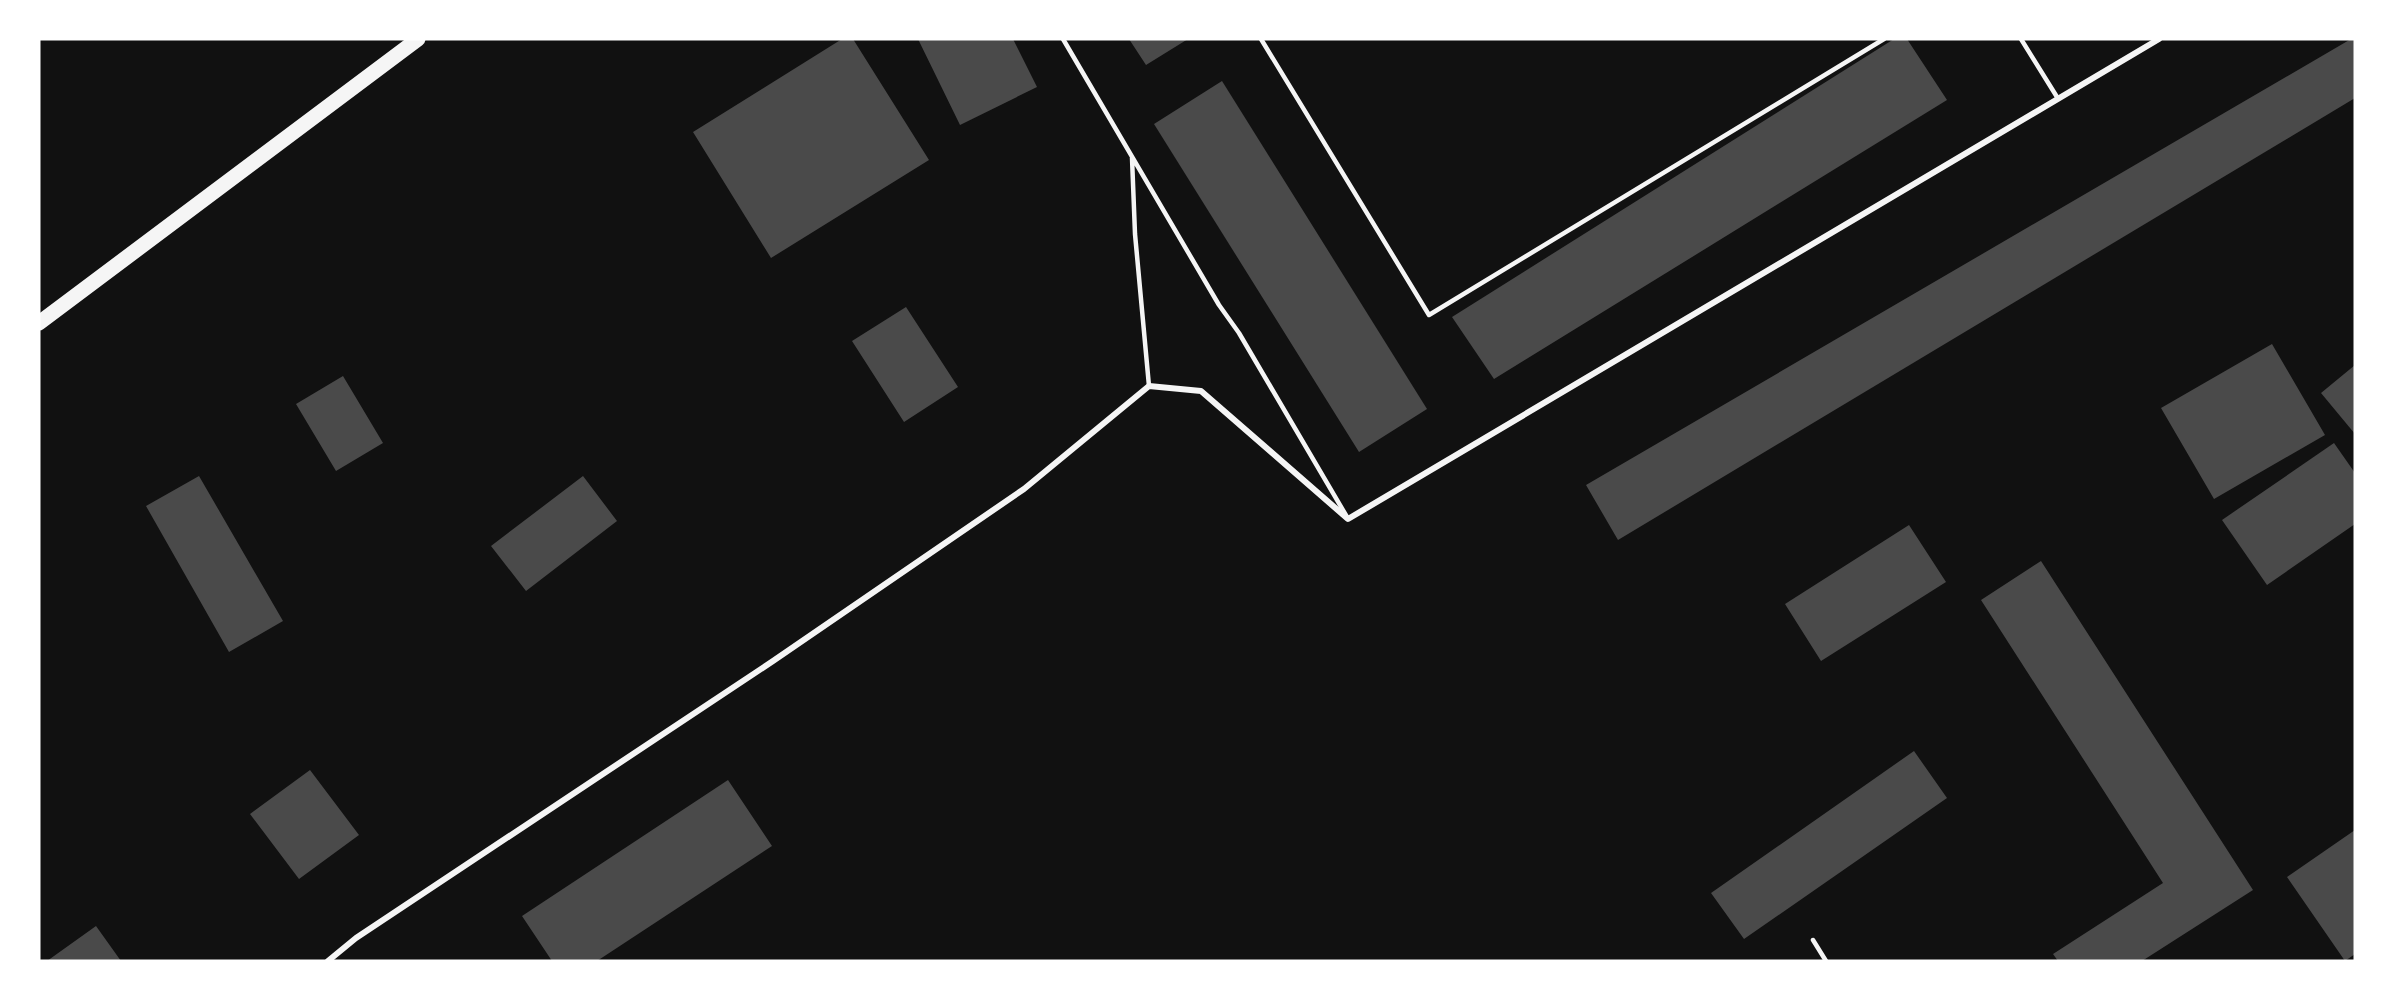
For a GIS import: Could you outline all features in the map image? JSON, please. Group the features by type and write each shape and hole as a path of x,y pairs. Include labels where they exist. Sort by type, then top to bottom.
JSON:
{"main road":[{"path":"39,323 418,39"}],"street":[{"path":"328,961 357,938 773,661 1024,489 1149,386 1201,391 1348,519 2159,39"}],"lane":[{"path":"1063,39 1348,519"},
{"path":"1261,39 1429,315 1884,39"},
{"path":"2021,39 2057,98"},
{"path":"1132,157 1135,234 1149,386"},
{"path":"1813,940 1826,961"}],"building":[{"path":"842,39 853,39 929,160 771,258 693,132"},
{"path":"918,39 1013,39 1037,87 960,125"},
{"path":"1129,39 1188,39 1146,65"},
{"path":"1894,39 1907,39 1947,100 1494,379 1452,317"},
{"path":"2351,39 2355,39 2355,98 1618,540 1586,485"},
{"path":"1222,81 1427,409 1359,452 1154,124"},
{"path":"906,307 958,387 904,422 852,341"},
{"path":"2272,344 2325,435 2214,499 2161,408"},
{"path":"2355,365 2355,434 2321,393"},
{"path":"343,376 383,443 336,471 296,404"},
{"path":"2334,443 2355,473 2355,524 2267,585 2222,520"},
{"path":"199,476 283,621 229,652 146,506"},
{"path":"583,476 617,521 526,591 491,546"},
{"path":"1909,525 1946,582 1821,661 1785,604"},
{"path":"2041,561 2253,890 2142,961 2058,961 2053,954 2163,883 1981,600"},
{"path":"1914,751 1947,798 1744,939 1711,893"},
{"path":"310,770 359,835 299,879 250,814"},
{"path":"728,780 772,846 597,961 552,961 522,916"},
{"path":"2355,830 2355,954 2345,961 2287,877"},
{"path":"96,926 121,961 47,961"}]}
